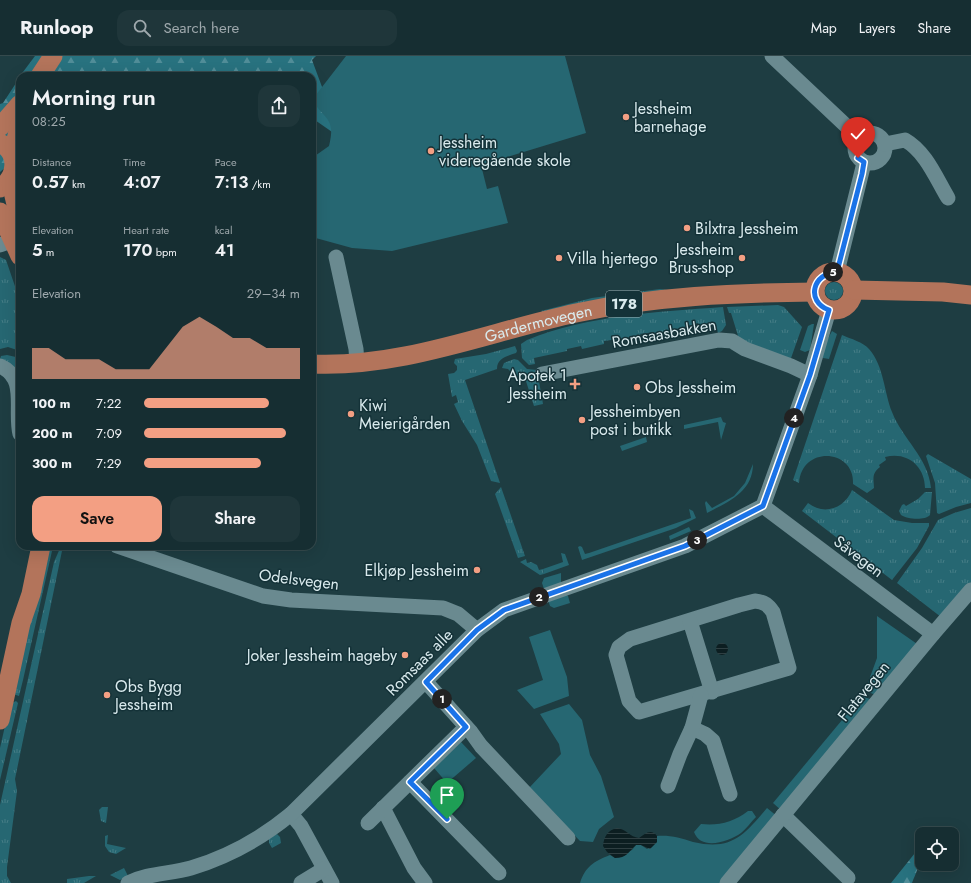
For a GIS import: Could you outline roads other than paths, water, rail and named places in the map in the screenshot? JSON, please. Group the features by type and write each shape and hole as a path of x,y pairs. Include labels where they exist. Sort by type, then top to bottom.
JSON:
{"main road":[{"path":"43,72 53,56"},
{"path":"0,127 16,109"},
{"path":"16,131 6,149 14,167 5,184 16,211"},
{"path":"0,212 13,245"},
{"path":"829,272 837,272 849,279 854,290 852,298 844,308 829,310 819,304 814,292 816,283 821,276 829,272"},
{"path":"854,290 943,292 971,295"},
{"name":"Gardermovegen","path":"316,364 356,364 405,357 574,314 635,302 692,296 814,292"},
{"path":"21,622 22,593 31,550"},
{"path":"0,720 4,689 21,622 31,594 40,550"}],"street":[{"path":"772,56 858,137"},
{"path":"864,133 875,133 880,136 885,144 885,153 874,163 864,162 858,158 855,153 854,146 858,137 864,133"},
{"path":"885,144 905,140 913,144 924,157 948,198"},
{"path":"837,272 864,162"},
{"path":"336,256 356,349 356,364"},
{"path":"763,506 810,375 829,310"},
{"name":"Romsaasbakken","path":"542,374 719,340 732,341 745,349 792,366 810,375"},
{"path":"0,366 8,370 16,380"},
{"name":"Romsaas alle","path":"128,883 142,877 181,870 208,861 261,837 291,814 477,630 504,610 685,546 763,506"},
{"name":"Såvegen","path":"763,506 932,634"},
{"name":"Odelsvegen","path":"129,550 263,596 291,600 443,608 458,614 477,630"},
{"name":"Flatavegen","path":"727,883 932,634 971,590"},
{"path":"756,601 767,604 773,612 789,668 707,693 639,712 629,701 616,655 619,647 630,639 690,621 739,604 756,601"},
{"path":"668,786 680,754 707,693 690,621"},
{"path":"426,682 481,746 568,838"},
{"path":"368,823 466,727"},
{"path":"692,728 706,734 713,741 730,794"},
{"path":"410,782 499,872"},
{"path":"383,808 414,868 425,883"},
{"path":"291,814 301,826 332,883"},
{"path":"783,815 848,878"},
{"path":"301,883 324,869"}],"place":[{"name":"Jessheim barnehage","path":"626,117"},
{"name":"Jessheim videregående skole","path":"431,151"},
{"name":"Bilxtra Jessheim","path":"687,228"},
{"name":"Villa hjertego","path":"559,258"},
{"name":"Jessheim Brus-shop","path":"742,258"},
{"name":"Apotek 1 Jessheim","path":"575,384"},
{"name":"Obs Jessheim","path":"637,387"},
{"name":"Kiwi Meierigården","path":"351,414"},
{"name":"Jessheimbyen post i butikk","path":"582,420"},
{"name":"Elkjøp Jessheim","path":"477,570"},
{"name":"Joker Jessheim hageby","path":"405,655"},
{"name":"Obs Bygg Jessheim","path":"107,695"}]}
